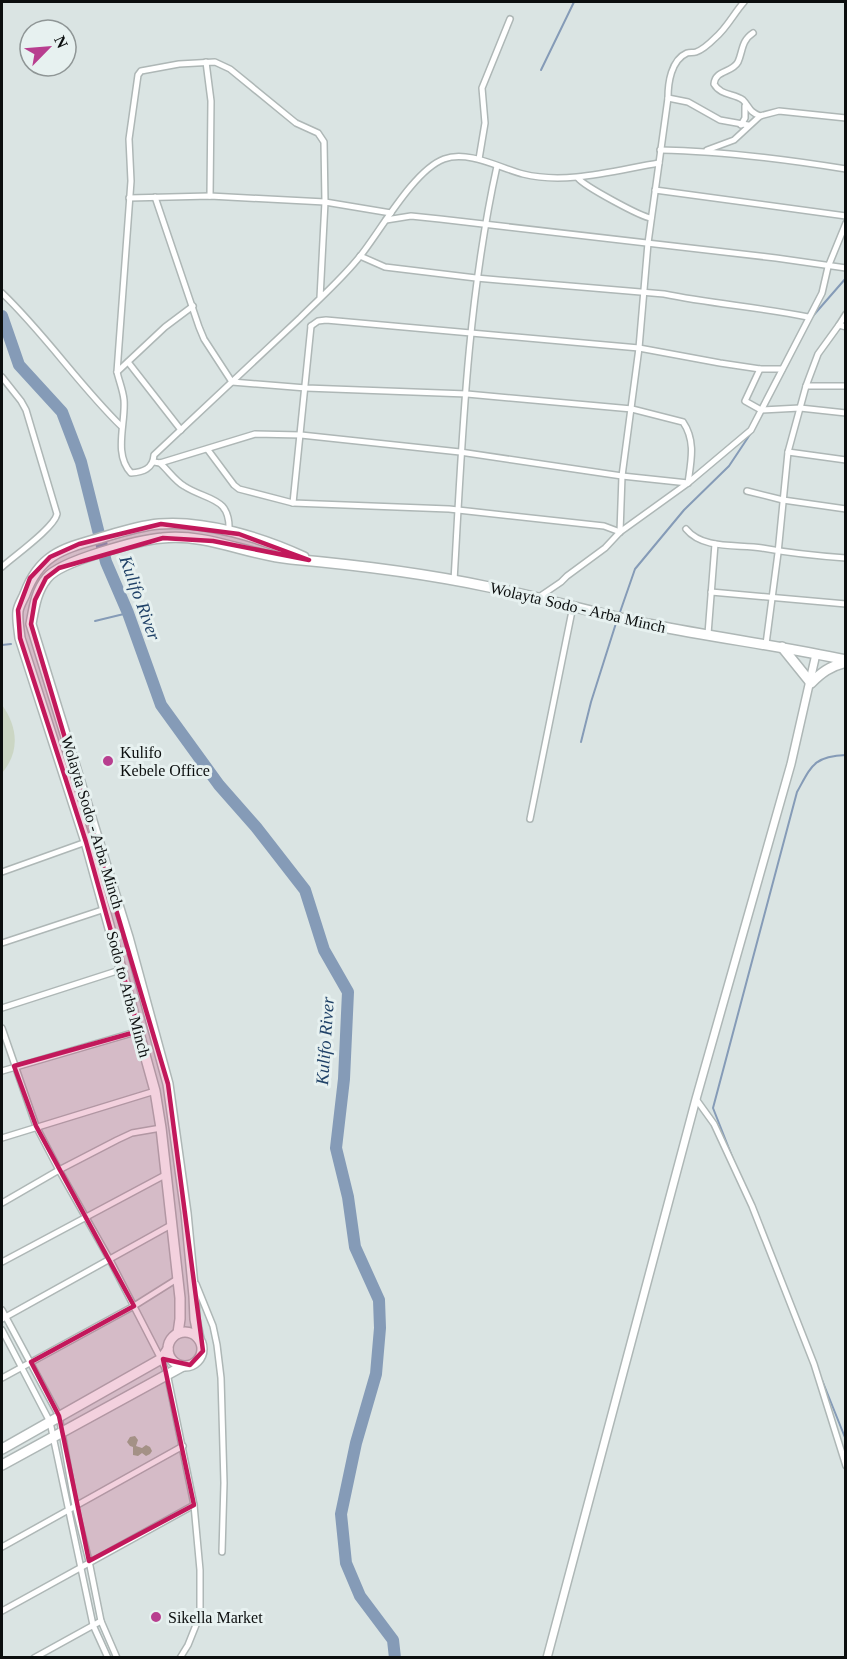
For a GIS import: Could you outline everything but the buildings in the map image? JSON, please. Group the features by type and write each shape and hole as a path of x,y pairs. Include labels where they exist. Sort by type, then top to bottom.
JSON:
{"highway":[{"name":"Wolayta Sodo - Arba Minch","path":"28,664 20,638 18,610 30,578 50,557 79,544 134,528 160,524 182,525 229,532 274,545 309,560"},
{"name":"Wolayta Sodo - Arba Minch","path":"2,1465 167,1373 193,1364 200,1357 202,1347 195,1319 192,1274 168,1083 128,936 31,624 35,600 46,578 59,568 138,542 163,538 186,538 213,541 289,559 453,581 538,597 654,625 782,647 846,661"},
{"path":"782,647 811,683 822,672 846,661"},
{"name":"Sodo to Arba Minch","path":"28,664 106,909 155,1091 162,1131 177,1279 180,1318 178,1333"},
{"path":"55,745 69,741"},
{"path":"162,1131 176,1135"},
{"path":"2,1449 162,1359 172,1338 178,1333 189,1332 199,1339"},
{"path":"168,1349 173,1360 183,1366"}],"street":[{"path":"620,532 622,476 632,409 648,243 660,163 668,81 679,59 687,53 697,52 720,34 732,14 744,2"},
{"path":"478,159 485,123 482,88 510,19"},
{"path":"753,33 744,42 738,61 733,67 717,75 714,84 724,93 743,100 753,113 760,116"},
{"path":"206,62 211,101 210,196"},
{"path":"320,298 326,153 324,142 318,133 296,123 230,69 215,62 146,69 138,75 129,139 129,198 117,372 124,400 121,426 124,466 131,473 141,472 157,462 208,450 255,434 301,435 460,452 622,476 688,483"},
{"path":"668,98 688,102 710,115 748,126"},
{"path":"741,125 745,118 745,105"},
{"path":"706,151 734,140 760,116 778,111 846,118"},
{"path":"660,150 706,151 781,158 846,169"},
{"path":"229,532 229,516 225,508 217,501 183,486 157,462 154,455 320,298 360,256 391,213 433,165 442,159 456,155 478,159 527,175 578,178 660,163"},
{"path":"453,581 460,452 476,278 484,225 497,166"},
{"path":"578,178 583,184 635,213 651,218"},
{"path":"655,190 846,216"},
{"path":"129,198 210,196 325,202 391,213"},
{"path":"155,197 175,261 184,277 204,339 232,382"},
{"path":"386,220 411,216 846,268"},
{"path":"538,597 605,548 620,532 688,483 751,430 822,293 828,267 846,223"},
{"path":"360,256 385,267 476,278 643,291 808,317"},
{"path":"2,293 121,426"},
{"path":"117,372 165,327 192,306"},
{"path":"766,644 788,452 806,386 818,354 842,326 846,314"},
{"path":"300,318 310,326"},
{"path":"310,326 318,321 326,320 639,348 760,369 782,369"},
{"path":"293,503 306,388 310,326"},
{"path":"128,362 181,430"},
{"path":"760,369 745,401 761,410 800,408 846,413"},
{"path":"2,377 26,410 57,517 2,567"},
{"path":"232,382 306,388 467,394 632,409 683,422 691,433 688,483"},
{"path":"806,386 846,386"},
{"path":"208,450 239,489 293,503 457,510 604,526 620,532"},
{"path":"788,452 846,460"},
{"path":"747,491 783,500 846,509"},
{"path":"686,529 691,535 715,544 760,548 778,553 846,558"},
{"path":"708,634 715,544"},
{"path":"711,592 846,604"},
{"path":"530,819 573,606"},
{"path":"547,1658 696,1099 791,764 816,654"},
{"path":"2,872 99,839"},
{"path":"2,944 106,909"},
{"path":"2,1008 123,969"},
{"path":"2,1028 36,1126 58,1170 110,1260 162,1359 167,1373 194,1505 200,1570 200,1615 188,1646 180,1658"},
{"path":"2,1071 139,1031"},
{"path":"2,1138 155,1091"},
{"path":"696,1099 714,1124 752,1206 814,1364 846,1466"},
{"path":"2,1203 58,1170 132,1133 162,1131"},
{"path":"2,1262 165,1175"},
{"path":"3,1318 171,1225"},
{"path":"192,1274 213,1326 217,1345 223,1432 222,1552"},
{"path":"2,1378 134,1306 177,1279"},
{"path":"2,1310 3,1318 31,1362 59,1416 58,1433 68,1510 93,1625 108,1658"},
{"path":"2,1330 58,1433 101,1621 117,1658"},
{"path":"2,1547 183,1446"},
{"path":"2,1611 194,1505"},
{"path":"34,1658 101,1621"}],"highlighted area":[{"path":"161,524 239,534 309,560 213,541 163,538 59,568 46,578 35,600 31,624 168,1084 203,1351 190,1365 163,1359 194,1505 89,1561 59,1416 31,1362 134,1306 36,1126 14,1066 139,1031 86,842 20,638 18,610 30,578 50,557 79,544"}],"green space":[{"path":"2,705 11,722 15,739 12,757 2,773"},
{"path":"135,1436 138,1440 136,1446 150,1447 152,1451 150,1454 133,1455 133,1447 127,1442 130,1437"}],"waterway":[{"path":"541,70 574,2"},
{"path":"812,317 846,278"},
{"name":"Kulifo River","path":"2,316 19,365 62,412 81,462 106,562 128,613 161,705 219,785 256,827 305,890 324,950 348,992 344,1079 336,1148 348,1197 355,1247 379,1300 380,1328 376,1374 356,1443 341,1514 346,1563 360,1596 393,1640 395,1658"},
{"path":"760,418 768,402"},
{"path":"619,615 635,569 684,510 729,466 751,433"},
{"path":"95,621 128,613"},
{"path":"581,742 617,620"},
{"path":"2,645 11,644"},
{"path":"737,1169 713,1108 797,792 814,764 826,758 846,755"},
{"path":"822,1380 846,1440"}],"place":[{"name":"Kulifo Kebele Office","path":"108,761"},
{"name":"Sikella Market","path":"156,1617"}]}
